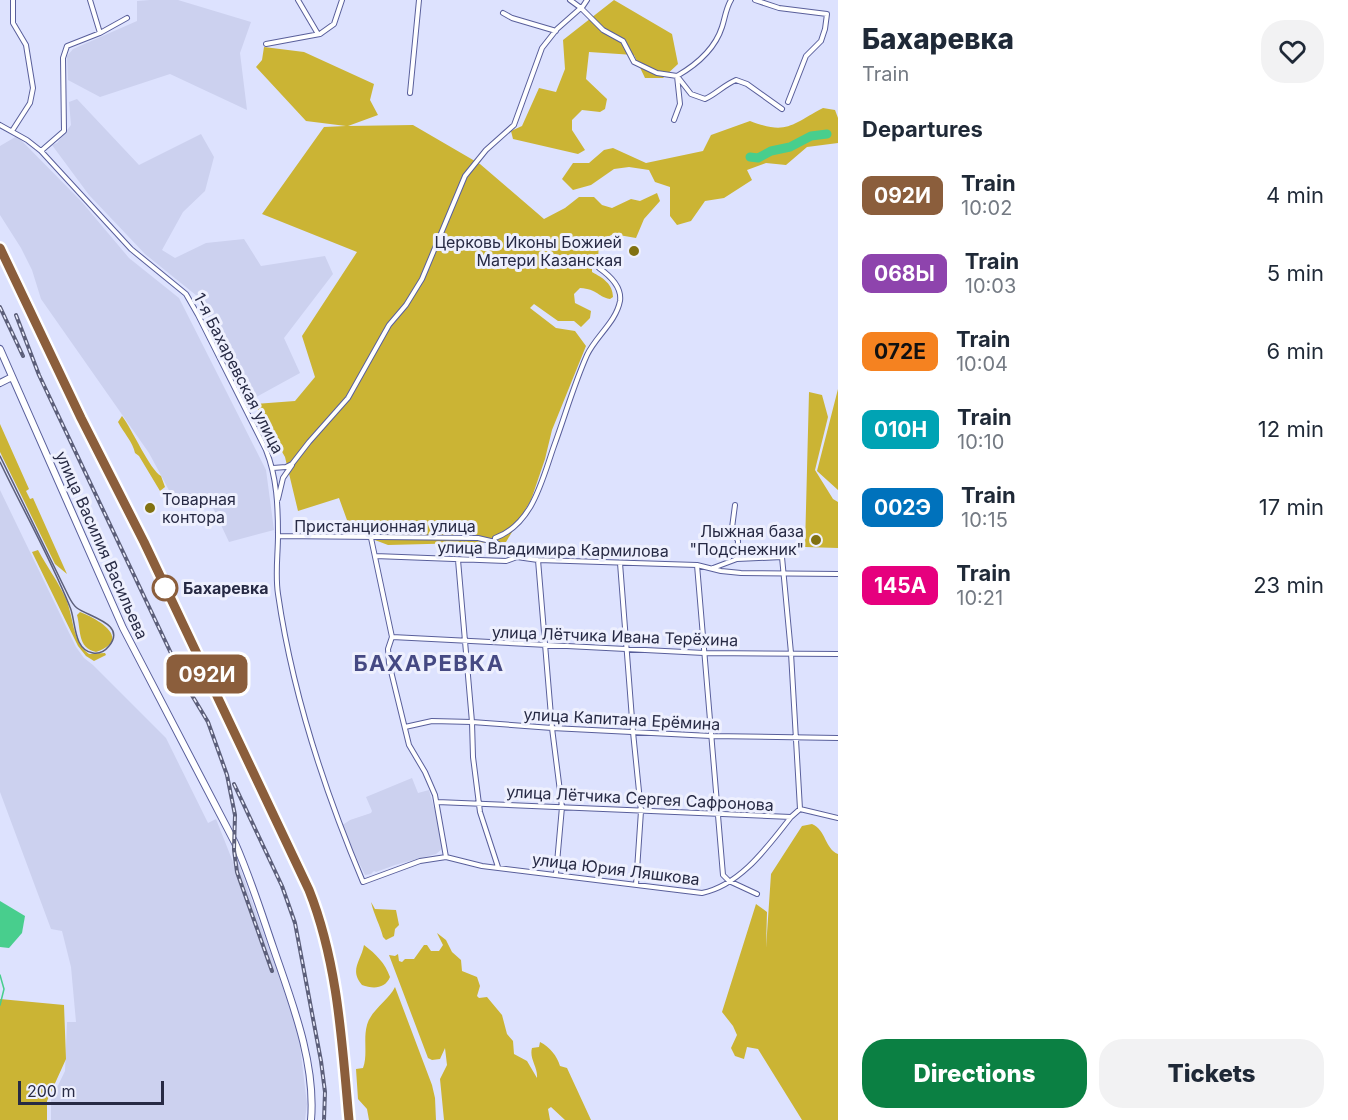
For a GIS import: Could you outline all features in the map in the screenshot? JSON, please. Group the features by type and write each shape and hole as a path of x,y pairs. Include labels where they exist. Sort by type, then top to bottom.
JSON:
{"main road":[{"name":"улица Василия Васильева","path":"0,349 123,628 235,843 247,872 303,1035 311,1095 311,1120"},
{"path":"0,383 12,377"}],"street":[{"path":"12,131 30,103 33,88 26,45 13,22 13,0"},
{"path":"90,0 100,33"},
{"path":"298,0 318,34"},
{"path":"266,44 318,34 334,24 342,0"},
{"path":"410,93 420,0"},
{"path":"570,0 603,30 623,41 634,62 657,73 677,76 695,65 712,45 722,30 731,0"},
{"path":"277,503 283,478 292,464 348,399 389,326 406,305 422,279 465,176 502,134 514,124 542,48 587,0"},
{"path":"755,0 779,8 827,14 821,41 806,56 788,102"},
{"path":"503,13 512,18 556,31"},
{"path":"41,151 64,131 64,52 67,46 100,33 127,18"},
{"path":"677,76 691,94 705,99 716,94 726,84 736,80 747,84 782,109"},
{"path":"674,120 680,104 677,76"},
{"name":"1-я Бахаревская улица","path":"0,125 41,151 130,249 186,294 273,468 278,536 276,582 286,645 338,824 363,882 420,861 446,856"},
{"name":"Пристанционная улица","path":"278,536 478,538 495,542 495,538 507,534 518,523 541,488 568,405 588,354 616,314 620,298 618,288 599,268"},
{"path":"273,468 292,464"},
{"path":"735,505 732,528 738,541 737,559"},
{"path":"371,538 392,637 388,654 405,727 411,750 425,772 437,802 446,856"},
{"path":"495,542 517,557"},
{"name":"улица Владимира Кармилова","path":"375,556 506,561 517,557 538,560 697,565 741,573 838,574"},
{"path":"712,568 737,559 782,557 791,653 800,810 838,818"},
{"path":"458,560 473,757 482,820 498,867"},
{"path":"538,560 552,728 562,807 556,874"},
{"path":"620,563 641,811 636,885"},
{"path":"697,565 723,875 757,894"},
{"name":"улица Лётчика Ивана Терёхина","path":"392,637 704,653 838,654"},
{"name":"улица Капитана Ерёмина","path":"405,727 432,721 472,722 711,736 838,738"},
{"name":"улица Лётчика Сергея Сафронова","path":"437,802 791,817 800,810"},
{"name":"улица Юрия Ляшкова","path":"446,856 472,864 702,892 714,890 760,857 791,817"}],"shaded area":[{"path":"178,0 251,22 240,53 247,110 170,74 100,97 68,80 67,56 73,49 137,21 137,1"},
{"path":"614,0 672,34 678,64 663,78 645,78 634,55 589,52 586,79 607,99 605,109 600,112 582,110 572,120 572,130 585,150 578,154 513,139 511,131 522,126 539,88 556,92 565,69 563,40"},
{"path":"264,47 304,52 374,84 370,100 378,115 348,126 413,125 480,164 544,219 565,208 579,197 594,197 602,205 612,208 631,199 640,201 657,193 660,201 644,219 636,238 613,234 599,242 598,260 592,265 592,272 609,285 613,297 610,299 580,288 574,294 575,303 591,311 590,318 581,327 574,321 558,321 534,304 530,308 556,328 575,331 586,346 552,430 531,500 506,542 388,545 351,531 339,498 298,511 285,457 255,404 295,401 315,377 302,336 357,252 262,214 324,127 346,126 306,121 256,67 262,60"},
{"path":"77,99 139,165 201,134 214,157 205,191 183,212 162,250 175,258 206,243 244,239 261,266 325,256 333,274 284,338 300,373 251,400 197,296 145,254 89,195 52,145 57,143 71,125 69,102"},
{"path":"823,108 835,110 838,118 838,143 807,147 786,165 766,163 747,170 752,180 724,198 705,201 691,221 677,225 670,216 670,187 655,182 649,170 629,167 614,169 591,185 573,190 562,179 573,163 589,163 604,150 613,148 646,163 703,151 711,135 750,121 781,128 796,123"},
{"path":"17,136 81,201 129,258 179,298 266,470 274,530 229,542 207,495 171,494 149,453 41,299 32,270 0,215 0,146"},
{"path":"838,389 838,490 817,471"},
{"path":"809,392 822,395 828,417 815,470 833,499 838,502 838,548 805,547"},
{"path":"122,416 152,466 161,476 165,487 160,491 118,422"},
{"path":"0,424 29,489 26,491 30,499 33,498 67,574 55,564 0,452"},
{"path":"0,490 76,647 84,658 166,738 208,823 216,819 233,862 238,862 298,1030 307,1104 305,1120 51,1120 51,1100 65,1071 67,1022 76,1022 71,967 62,931 51,929 0,792"},
{"path":"38,550 66,599 79,643 89,654 105,653 106,655 94,661 86,656 78,646 32,552"},
{"path":"80,612 95,619 109,630 112,641 107,647 96,652 86,646 81,637 77,615"},
{"path":"412,778 418,793 429,790 442,849 436,854 365,875 341,826 350,820 371,813 366,797"},
{"path":"812,824 820,831 830,848 838,854 838,1120 802,1120 758,1049 747,1047 744,1059 735,1056 731,1048 737,1035 722,1012 756,904 767,912 766,948 771,874 802,826"},
{"path":"0,901 25,916 22,933 9,948 0,947"},
{"path":"371,902 375,909 396,910 399,925 395,929 394,936 386,940 383,937"},
{"path":"437,933 446,940 452,952 461,960 462,971 477,977 480,986 477,996 487,997 502,1015 507,1034 513,1041 514,1054 527,1061 537,1078 532,1048 539,1047 540,1042 547,1046 555,1055 560,1066 567,1068 591,1120 565,1120 551,1107 548,1109 550,1120 444,1120 440,1079 447,1065 445,1048 440,1059 428,1058 389,955 398,954 399,961 402,962 405,959 414,959 424,945 427,945 431,951 439,951 443,945"},
{"path":"364,945 386,967 390,977 382,986 362,985 358,980 356,970"},
{"path":"395,987 432,1085 436,1120 369,1120 367,1109 358,1099 356,1069 363,1068 367,1025 372,1015"},
{"path":"0,999 64,1005 66,1059 47,1101 47,1120 0,1120"}],"waterway":[{"path":"750,157 758,158 771,151 790,147 811,136 827,134"},
{"path":"0,975 4,989 0,1005"}],"tram line":[{"path":"0,456 72,603 104,622 113,632 113,638 104,651 95,653 82,647 62,588 0,462"}],"railway":[{"path":"0,248 81,418 144,542 309,890 319,918 333,974 349,1120"},
{"path":"0,307 23,356"},
{"path":"16,315 39,375 187,687 208,722 227,775 235,815 234,850 237,872 272,971"},
{"path":"234,784 282,886 295,923 321,1061 325,1092 324,1120"}],"train":[{"name":"092И","path":"0,248 81,418 144,542 309,890 322,927 332,969 349,1120"}],"place":[{"name":"Церковь Иконы Божией Матери Казанская","path":"634,251"},
{"name":"Товарная контора","path":"150,508"},
{"name":"Лыжная база \"Подснежник\"","path":"816,540"},
{"name":"Бахаревка","path":"165,588"}],"district":[{"name":"БАХАРЕВКА","path":"429,663"}]}
